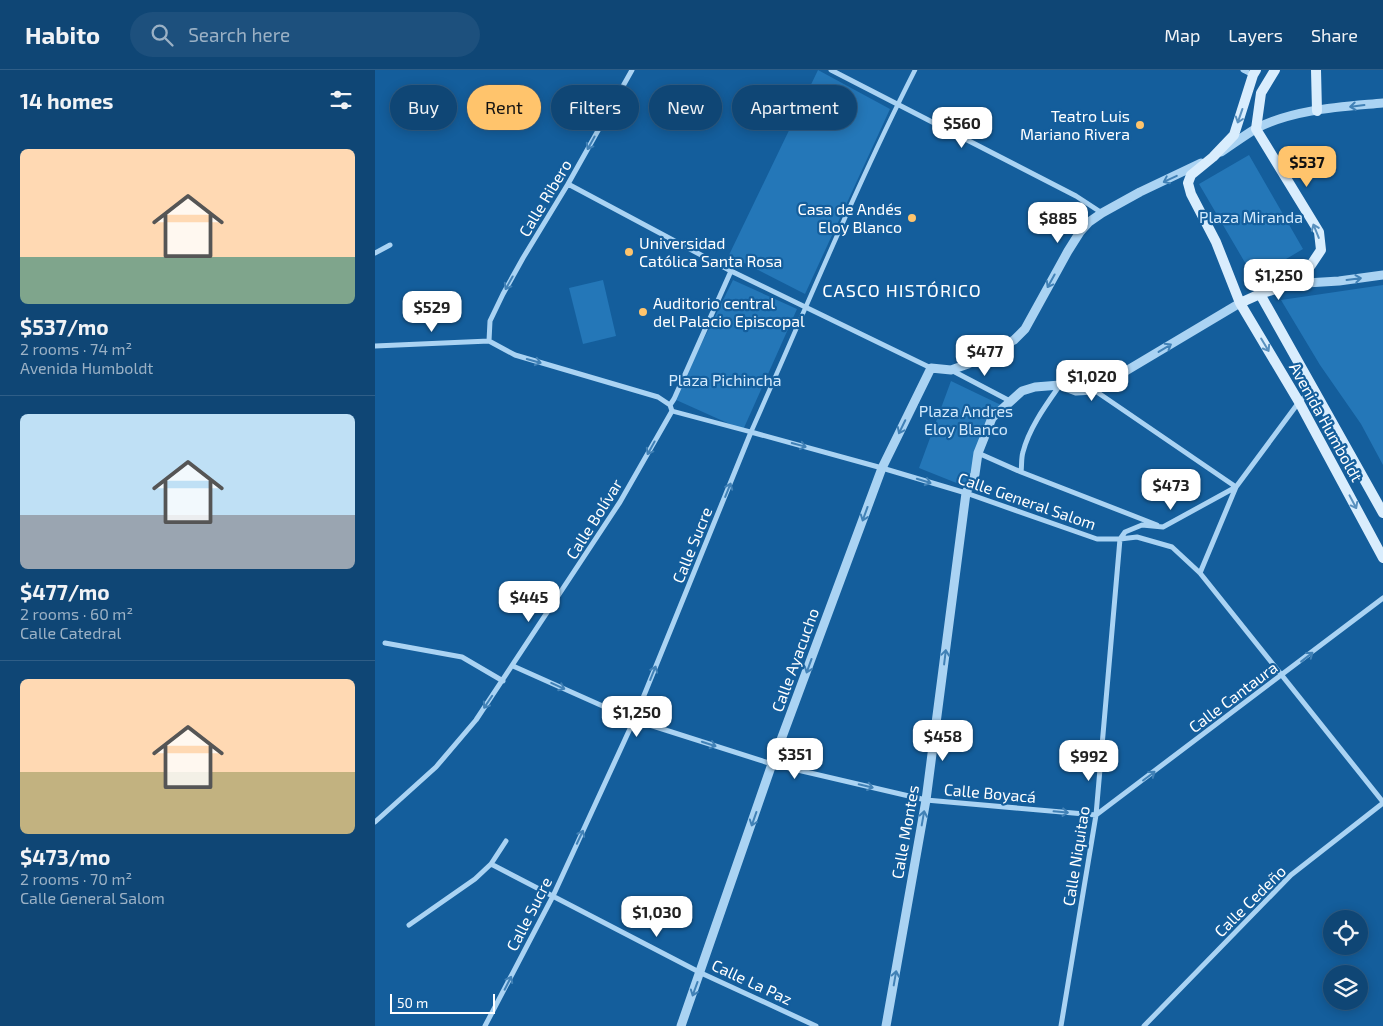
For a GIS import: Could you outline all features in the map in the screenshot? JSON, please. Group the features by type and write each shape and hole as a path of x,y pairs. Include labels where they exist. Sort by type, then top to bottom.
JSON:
{"main road":[{"path":"1240,303 1290,284 1311,265 1321,250 1319,232 1256,129 1261,93 1275,70"},
{"path":"1316,70 1317,111"},
{"name":"Avenida Humboldt","path":"1254,73 1234,135 1213,157 1191,175 1188,183 1191,194 1215,242 1240,303 1299,402 1383,558"},
{"name":"Avenida Humboldt","path":"1260,294 1383,513"}],"street":[{"name":"Calle Ribero","path":"489,341 490,321 503,294 569,184 632,70"},
{"path":"831,70 1076,196 1102,213"},
{"name":"Calle Sucre","path":"485,1026 553,896 634,720 751,432 805,306 915,70"},
{"path":"1243,70 1254,73"},
{"path":"951,370 968,364 1014,340 1025,329 1079,232 1102,213 1139,192 1213,157 1256,129 1285,117 1383,102"},
{"path":"569,184 731,271 931,368 951,370 1010,401"},
{"path":"375,253 390,245"},
{"path":"670,405 674,400 731,271"},
{"path":"1290,284 1339,281 1383,275"},
{"path":"1236,487 1094,390 1240,303"},
{"path":"375,346 489,341 515,356 658,397 670,405 672,411"},
{"name":"Calle Ayacucho","path":"681,1026 772,764 883,468 931,368"},
{"path":"1021,472 1022,452 1042,409 1060,385"},
{"name":"Calle Montes","path":"886,1026 926,800 966,493 975,474 978,453 992,418 1022,391 1035,387 1060,385 1076,391 1094,390"},
{"path":"1199,573 1236,487 1299,402 1313,389"},
{"name":"Calle General Salom","path":"672,411 883,468 966,493 1097,539 1137,537 1172,547 1199,573 1383,802"},
{"name":"Calle Bolívar","path":"375,822 436,768 476,720 620,502 672,411"},
{"path":"978,453 1021,472 1163,527"},
{"path":"1120,539 1125,532 1142,525 1163,527 1236,487"},
{"name":"Calle Niquitao","path":"1061,1026 1096,815 1120,539"},
{"name":"Calle Cantaura","path":"1096,815 1283,676 1383,598"},
{"path":"385,643 462,657 503,681"},
{"name":"Calle Boyacá","path":"513,666 634,720 772,764 926,800 1096,815"},
{"name":"Calle Cedeño","path":"1144,1026 1291,876 1383,802"},
{"path":"409,925 475,879 491,864 506,841"},
{"name":"Calle La Paz","path":"491,864 701,972 816,1026"}],"green space":[{"path":"818,70 846,85 811,85"},
{"path":"857,91 890,109 805,294 729,255 789,130 857,130"},
{"name":"Plaza Miranda","path":"1249,155 1303,249 1254,278 1199,184"},
{"path":"603,280 616,336 583,344 569,288"},
{"name":"Plaza Pichincha","path":"733,280 797,309 743,430 674,399"},
{"path":"1383,285 1383,465 1361,424 1320,365 1281,300"},
{"name":"Plaza Andres Eloy Blanco","path":"951,381 1001,405 969,488 919,468"}],"place":[{"name":"Teatro Luis Mariano Rivera","path":"1140,125"},
{"name":"Casa de Andés Eloy Blanco","path":"912,218"},
{"name":"Universidad Católica Santa Rosa","path":"629,252"},
{"name":"Auditorio central del Palacio Episcopal","path":"643,312"}],"district":[{"name":"CASCO HISTÓRICO","path":"902,291"}]}
